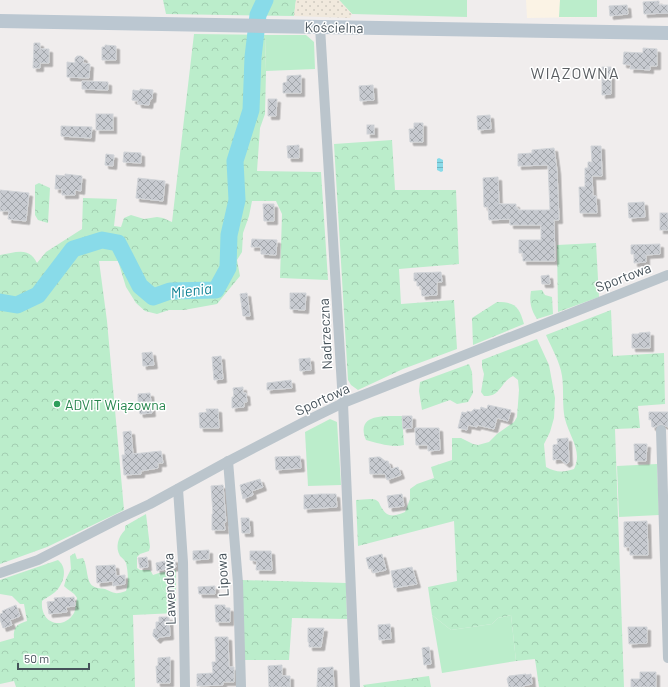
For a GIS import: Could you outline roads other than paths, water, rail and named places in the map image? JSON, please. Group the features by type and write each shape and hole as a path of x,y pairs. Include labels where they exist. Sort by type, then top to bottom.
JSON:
{"street":[{"name":"Kościelna","path":"0,20 668,33"},
{"name":"Nadrzeczna","path":"320,27 343,403 355,687"},
{"name":"Sportowa","path":"0,573 38,560 343,403 668,275"},
{"path":"661,430 668,658"},
{"name":"Lipowa","path":"228,461 238,583 240,687"},
{"name":"Lawendowa","path":"178,489 183,562 185,687"}],"water":[{"path":"439,158 443,160 443,171 441,172 437,170 437,159"}],"waterway":[{"name":"Mienia","path":"0,302 17,305 38,295 73,249 102,240 118,243 140,286 153,297 170,291 216,290 228,268 229,235 237,200 235,161 251,110 253,57 258,15 265,0"}],"place":[{"name":"ADVIT Wiązowna","path":"57,404"}],"district":[{"name":"WIĄZOWNA","path":"575,72"}]}
